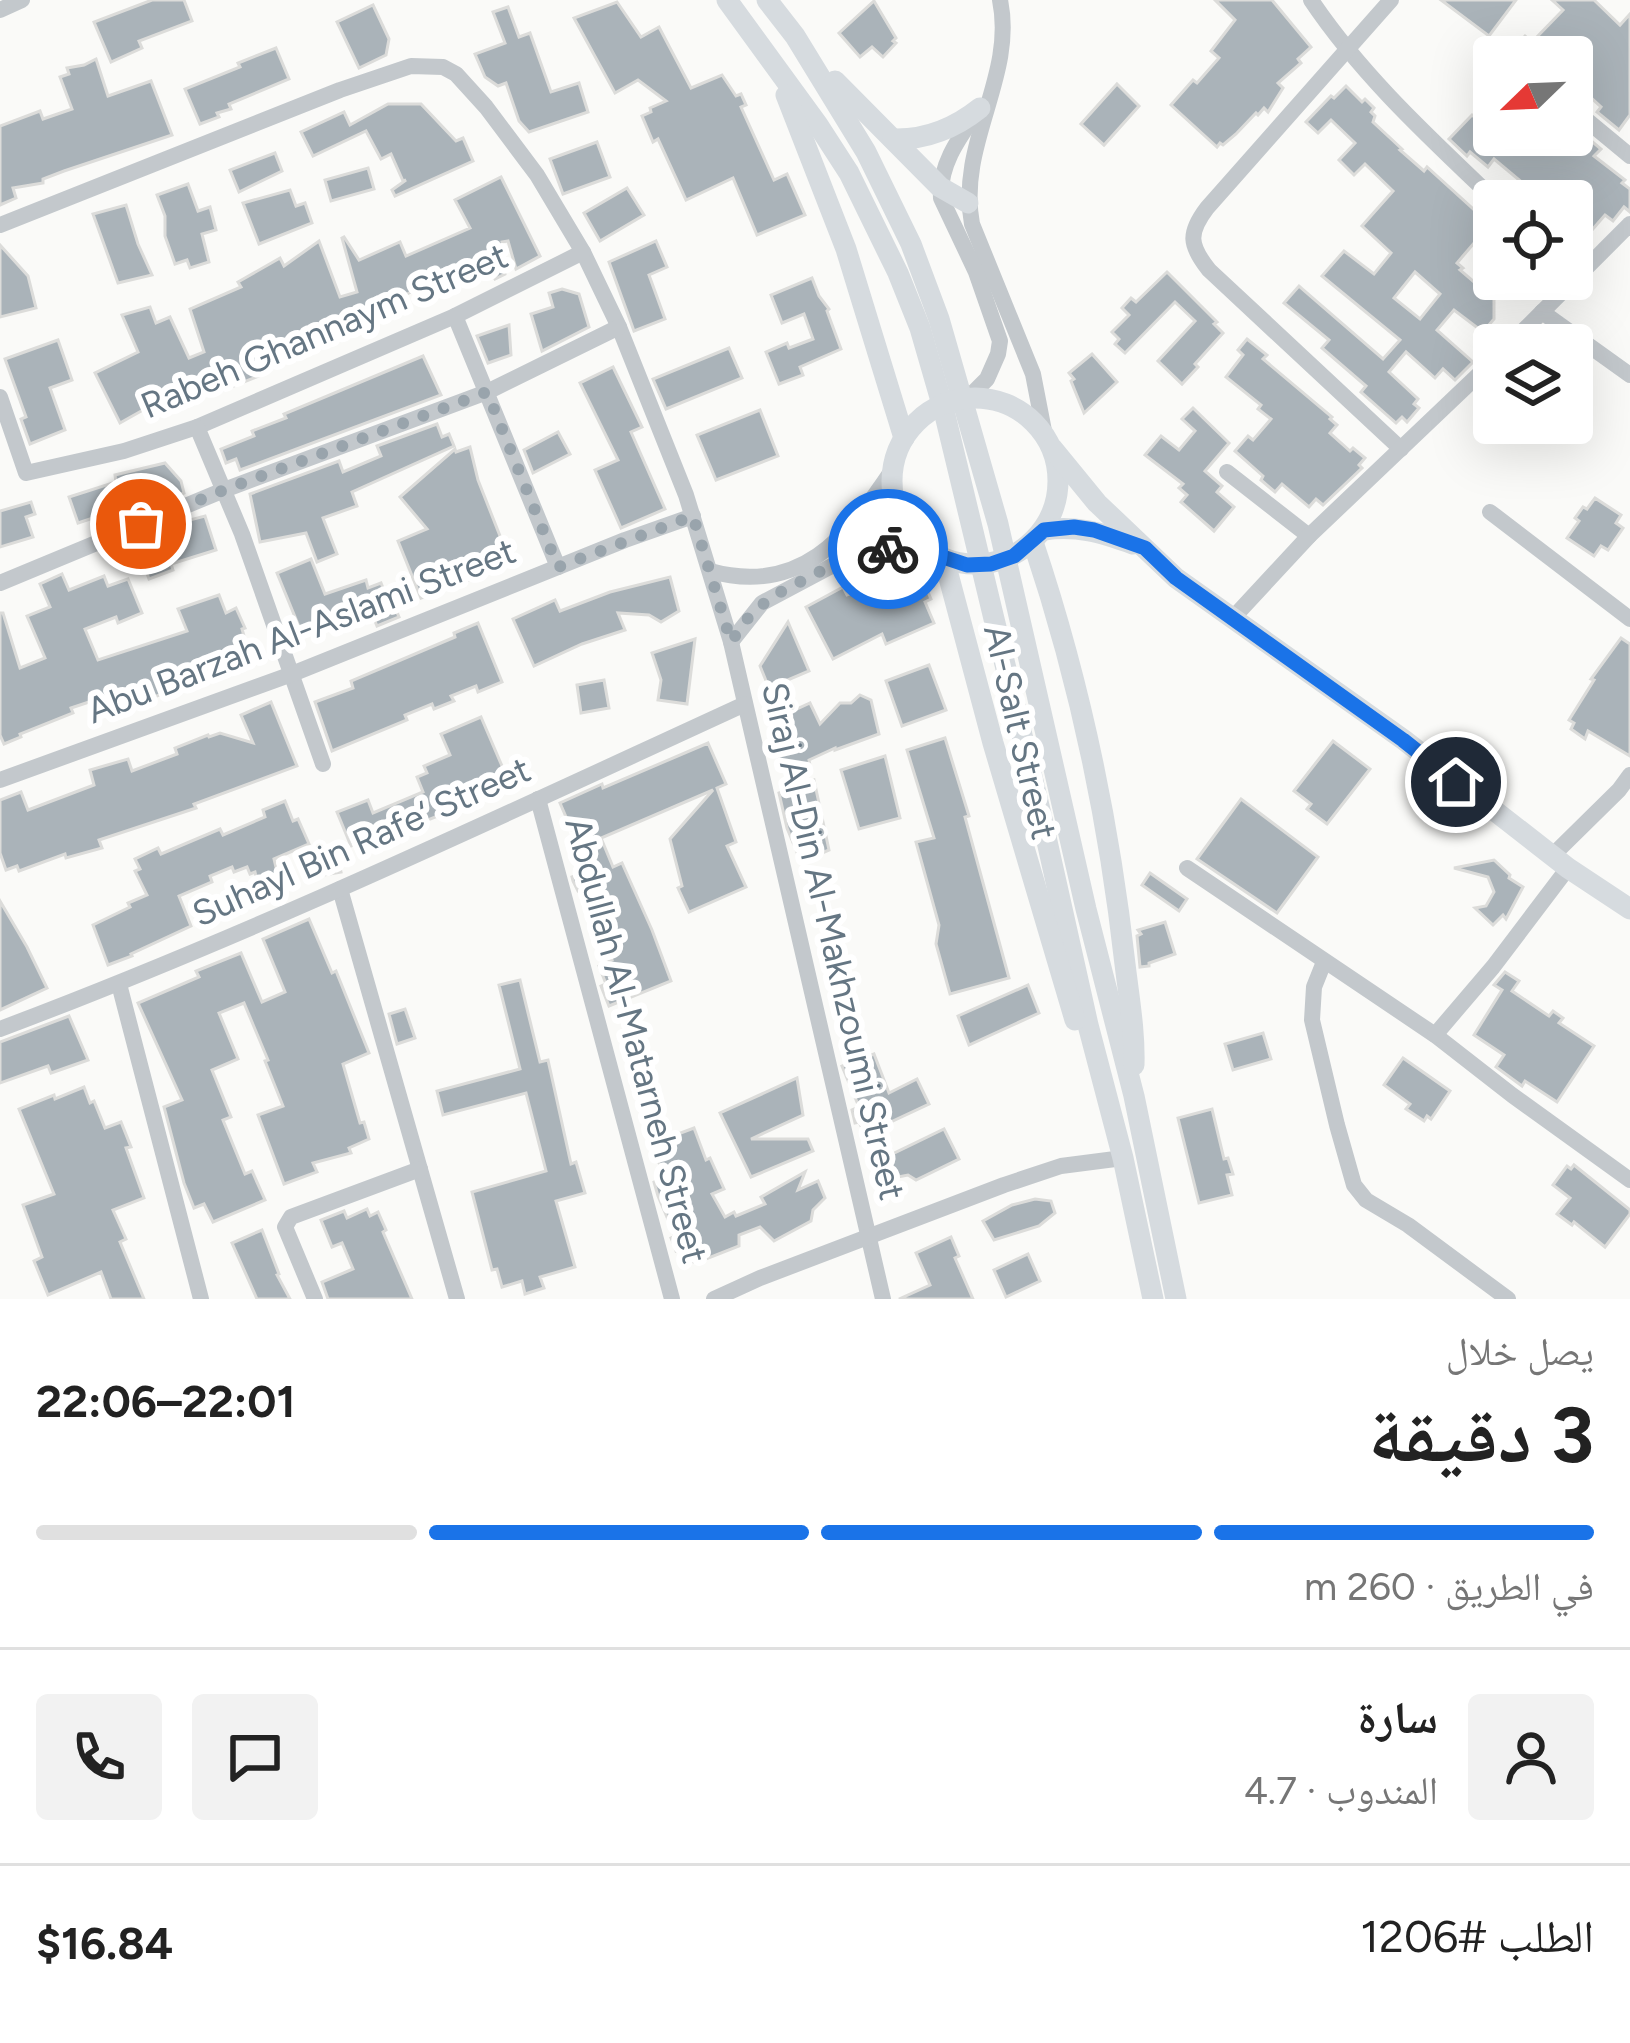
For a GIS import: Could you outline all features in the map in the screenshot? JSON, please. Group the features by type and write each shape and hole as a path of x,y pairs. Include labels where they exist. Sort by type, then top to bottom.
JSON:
{"main road":[{"name":"Al-Salt Street","path":"727,0 849,173 898,273 930,323 944,411 1153,1299"},
{"name":"Al-Salt Street","path":"767,0 830,90 890,197 987,483 1134,1096 1176,1299"},
{"path":"795,36 940,187 968,203"},
{"path":"776,66 846,249 904,438"},
{"path":"893,139 955,126 984,101"},
{"path":"1048,442 1059,476 1058,497 1052,517 1038,536 1014,556 967,565 939,556 910,533 896,509 892,469 904,438 920,418 943,404 968,398 1012,406 1024,414 1048,442 1097,503 1176,578 1630,909"},
{"path":"1038,536 1074,527 1145,548"},
{"path":"1038,536 1094,765 1112,862 1131,1014 1134,1096"},
{"path":"939,556 1066,993 1101,1076"}],"street":[{"path":"0,10 22,0"},
{"path":"968,398 987,379 1000,341 940,187 956,144 999,71 1000,0"},
{"path":"1311,0 1345,50 1474,180"},
{"path":"1391,0 1207,208 1192,236 1209,270 1401,449"},
{"name":"Siraj Al-Din Al-Makhzoumi Street","path":"0,225 412,65 443,67 456,74 486,107 537,175 583,252 619,327 693,516 731,642 883,1299"},
{"path":"984,101 968,203 972,224 1033,374 1048,442"},
{"path":"1593,125 1630,156"},
{"path":"1593,258 1630,224"},
{"name":"Rabeh Ghannaym Street","path":"0,397 26,473 124,451 197,427 455,316 583,252"},
{"path":"1530,324 1553,300"},
{"path":"1542,312 1630,375"},
{"path":"455,316 558,567"},
{"path":"0,583 224,490 487,392 619,327"},
{"path":"1232,619 1309,536 1473,380"},
{"path":"197,427 242,534 323,764"},
{"path":"731,642 762,603 805,571 847,530 892,469"},
{"path":"1227,472 1309,536"},
{"path":"1490,512 1630,619"},
{"name":"Abu Barzah Al-Aslami Street","path":"0,780 292,674 693,516"},
{"path":"710,571 752,579 805,571 865,550 939,556"},
{"name":"Suhayl Bin Rafe‘ Street","path":"0,1029 119,984 340,889 745,704"},
{"path":"1436,1035 1493,967 1560,862 1630,776"},
{"name":"Abdullah Al-Matarneh Street","path":"538,799 672,1299"},
{"path":"1186,868 1436,1035 1630,1180"},
{"path":"340,889 457,1299"},
{"path":"1324,962 1314,987 1312,1020 1354,1185 1366,1200 1508,1299"},
{"path":"119,984 201,1299"},
{"path":"713,1299 1061,1166 1123,1158"},
{"path":"315,1299 285,1227 287,1221 420,1169"}],"building":[{"path":"152,0 184,0 192,21 139,41 142,48 111,62 94,22"},
{"path":"1215,0 1272,0 1311,47 1278,83 1283,88 1268,112 1264,108 1256,113 1217,147 1171,105 1219,58 1211,51 1235,20"},
{"path":"1441,0 1516,0 1489,36"},
{"path":"1552,0 1594,0 1620,25 1630,14 1630,115 1619,130 1597,112 1601,107 1593,100 1593,36 1538,36 1563,10"},
{"path":"874,1 896,43 883,57 872,47 860,57 839,33"},
{"path":"617,2 641,37 659,27 691,88 722,75 736,96 741,94 746,105 741,107 774,180 787,174 805,215 757,235 733,178 686,200 642,116 666,101 638,80 615,93 574,18"},
{"path":"373,5 389,39 386,55 359,68 337,22"},
{"path":"508,7 519,37 530,33 551,92 579,83 588,112 529,132 519,121 506,83 498,86 485,77 475,54 505,43 493,12"},
{"path":"276,48 289,79 229,104 231,109 200,124 185,89"},
{"path":"96,59 108,96 151,81 172,135 64,171 43,183 13,188 16,198 0,205 0,126 40,111 43,119 72,109 60,77 69,74 67,68"},
{"path":"1117,84 1139,106 1104,145 1081,124"},
{"path":"1346,86 1362,102 1365,99 1374,108 1373,122 1400,150 1424,171 1427,167 1473,209 1473,244 1457,263 1473,281 1473,300 1494,300 1494,319 1490,324 1473,324 1454,310 1437,330 1473,362 1455,380 1443,369 1435,378 1406,352 1389,372 1418,399 1414,404 1419,408 1407,422 1402,417 1396,423 1361,392 1366,386 1322,348 1329,340 1284,303 1299,286 1383,359 1400,340 1322,276 1344,251 1374,274 1391,253 1362,226 1393,191 1365,164 1354,175 1339,160 1355,143 1331,120 1318,133 1306,122","holes":["1415,272 1440,294 1420,319 1394,298"]},
{"path":"388,104 421,104 456,141 463,138 473,161 395,196 392,190 406,180 391,154 381,159 366,131 313,156 301,132 344,112 350,125"},
{"path":"1472,115 1473,154 1467,156 1449,139"},
{"path":"597,142 610,177 563,194 550,159"},
{"path":"1593,142 1601,149 1594,156 1630,189 1630,212 1624,207 1613,221 1605,215 1593,229 1593,180 1519,180 1494,159 1488,167 1475,156 1593,156"},
{"path":"275,153 282,171 239,192 230,170"},
{"path":"368,168 374,189 331,201 325,180"},
{"path":"501,177 540,256 516,269 508,241 502,242 505,274 495,279 491,271 443,292 438,280 398,298 397,294 362,318 263,370 264,374 216,393 205,375 120,423 95,373 138,352 122,315 150,307 156,323 170,317 189,358 204,352 190,309 241,287 238,282 280,258 284,266 319,241 340,297 357,292 342,238 359,260 400,242 406,256 470,228 455,200"},
{"path":"188,184 198,211 210,207 216,230 202,234 209,262 190,268 187,260 175,264 157,195"},
{"path":"627,188 644,215 600,241 584,213"},
{"path":"290,190 296,206 305,203 312,223 259,244 243,203"},
{"path":"126,205 152,275 118,283 93,214"},
{"path":"656,241 667,267 649,275 665,319 634,331 609,262"},
{"path":"0,245 28,276 36,308 0,317"},
{"path":"1167,272 1223,333 1182,384 1158,361 1195,321 1175,302 1125,353 1115,344 1119,339 1112,332 1129,315 1122,308 1131,298 1136,302"},
{"path":"812,278 829,309 841,349 800,367 803,375 779,384 766,352 813,339 804,314 782,323 771,295"},
{"path":"562,289 579,294 589,327 542,351 531,314 553,307 549,293"},
{"path":"509,325 511,355 488,363 477,336"},
{"path":"1247,339 1267,355 1263,359 1332,417 1337,425 1330,433 1365,458 1359,465 1362,468 1323,505 1316,499 1309,507 1282,484 1275,492 1235,451 1248,436 1253,440 1271,419 1226,377 1243,355 1238,350"},
{"path":"58,340 72,380 50,388 65,430 30,444 21,419 26,417 5,359"},
{"path":"729,348 742,378 666,409 653,379"},
{"path":"1092,354 1117,382 1084,413 1069,373"},
{"path":"423,356 441,395 240,470 236,459 226,463 221,449 254,436 252,431"},
{"path":"613,367 642,427 631,432 665,509 621,528 595,470 618,460 580,383"},
{"path":"1193,408 1229,443 1205,471 1222,486 1217,492 1234,507 1214,531 1181,502 1187,495 1179,488 1183,484 1145,455 1161,436 1179,450 1195,431 1182,419"},
{"path":"760,410 778,456 716,480 697,435"},
{"path":"437,424 442,437 449,434 454,446 352,492 357,506 323,518 337,554 317,562 306,533 260,542 250,494 339,461 343,472 381,456 377,446"},
{"path":"558,432 570,454 533,473 524,450"},
{"path":"470,447 511,564 421,598 398,541 427,529 400,497 455,449"},
{"path":"165,463 181,481 184,493 171,498 170,494 147,496 78,523 69,497 116,482 115,475"},
{"path":"1595,498 1621,515 1616,523 1623,528 1608,550 1601,546 1594,556 1567,538 1579,521 1575,518"},
{"path":"31,502 35,514 26,517 33,537 0,547 0,511"},
{"path":"205,516 216,550 171,564 173,570 149,579 137,545 179,529 178,523"},
{"path":"311,559 325,594 366,580 368,588 381,583 399,617 377,626 368,604 300,629 277,573"},
{"path":"62,574 69,590 104,576 108,586 128,579 142,613 85,629 98,660 187,631 178,609 219,595 226,613 236,608 249,653 187,677 190,685 105,713 101,698 71,708 73,713 4,744 0,735 0,613 20,668 45,658 27,616 50,607 40,584"},
{"path":"905,574 915,587 924,583 931,599 925,602 934,623 886,644 882,634 833,659 806,607 843,587 847,595"},
{"path":"670,577 679,611 661,622 649,615 618,613 625,630 534,666 513,619 555,600 560,611"},
{"path":"788,622 809,671 769,688 760,666"},
{"path":"478,623 502,682 451,696 454,701 405,715 407,720 332,751 315,702 353,688 351,681"},
{"path":"1621,638 1630,644 1630,756 1588,731 1585,739 1571,729 1574,723 1569,720"},
{"path":"695,639 687,704 658,700 661,680 652,653"},
{"path":"929,665 946,710 902,726 886,681"},
{"path":"604,680 609,708 581,713 577,685"},
{"path":"860,695 871,700 879,734 809,760 811,771 781,763 769,722 810,703 820,724 840,703 851,703"},
{"path":"271,702 297,766 194,804 196,808 99,840 102,848 66,858 65,854 19,871 17,866 6,870 0,853 0,800 21,792 28,810 94,785 90,770 128,759 132,771 177,754 175,748 208,735 220,733 253,743 241,715"},
{"path":"481,717 511,787 395,837 351,846 337,812 368,800 373,813 423,792 417,777 427,773 424,766 450,755 441,734"},
{"path":"945,738 1009,978 950,994 936,944 939,925 916,842 934,838 907,750"},
{"path":"1333,741 1370,769 1327,824 1294,791"},
{"path":"708,743 726,784 717,788 736,842 727,846 746,887 689,912 678,888 682,886 670,839 713,790 601,838 613,867 622,863 671,981 609,1006 599,966 612,960 582,889 578,891 573,881 572,877 589,870 560,803"},
{"path":"885,756 900,818 859,829 841,770"},
{"path":"814,780 829,850 801,862 779,793"},
{"path":"1241,799 1318,857 1277,913 1197,859"},
{"path":"285,801 309,844 274,859 283,897 262,902 255,872 250,874 247,867 234,872 232,867 179,896 191,926 108,965 93,925 147,895 135,871 140,869 135,859 158,848 161,854 220,829 223,835 265,817 263,810"},
{"path":"336,848 341,872 318,876 314,853"},
{"path":"1494,860 1523,887 1506,919 1503,915 1493,925 1475,908 1486,906 1494,892 1488,877 1454,868"},
{"path":"1150,873 1187,899 1179,911 1142,885"},
{"path":"0,901 47,988 0,1010"},
{"path":"309,919 369,1053 343,1064 369,1139 349,1148 351,1153 313,1163 317,1172 284,1184 258,1115 283,1106 268,1060 244,1003 219,1013 238,1059 212,1070 231,1117 223,1120 245,1174 252,1171 265,1200 213,1222 204,1204 194,1208 184,1183 164,1107 182,1100 138,1003 241,953 262,1002 285,992 263,939"},
{"path":"1165,922 1175,954 1140,967 1138,930"},
{"path":"1505,972 1519,981 1512,991 1549,1016 1553,1011 1563,1018 1559,1023 1594,1046 1557,1102 1496,1067 1504,1055 1474,1035 1502,990 1494,985"},
{"path":"520,980 540,1062 548,1060 571,1164 576,1162 585,1193 556,1201 575,1267 540,1277 544,1288 525,1294 522,1281 502,1287 497,1269 492,1270 472,1192 546,1171 526,1093 443,1115 437,1091 520,1069 499,985"},
{"path":"1028,985 1039,1013 969,1045 958,1016"},
{"path":"405,1009 415,1038 397,1044 389,1014"},
{"path":"69,1016 88,1060 51,1073 48,1066 0,1083 0,1042"},
{"path":"1263,1033 1271,1059 1233,1070 1225,1044"},
{"path":"874,1054 889,1093 917,1079 929,1104 865,1134 859,1122 855,1123 852,1110 859,1107 842,1066"},
{"path":"1403,1058 1450,1091 1431,1119 1427,1116 1424,1121 1406,1109 1410,1104 1384,1085"},
{"path":"797,1078 803,1115 751,1139 808,1139 813,1151 751,1177 720,1113"},
{"path":"84,1087 105,1128 121,1122 131,1147 126,1148 144,1198 113,1210 126,1239 120,1242 144,1299 111,1299 101,1272 48,1295 34,1261 42,1257 23,1205 54,1194 19,1109"},
{"path":"1212,1109 1224,1159 1228,1158 1233,1174 1227,1175 1232,1195 1199,1203 1178,1118"},
{"path":"694,1128 724,1189 712,1194 725,1217 765,1204 761,1197 805,1172 798,1190 818,1181 825,1198 813,1210 811,1221 774,1241 760,1227 739,1235 739,1246 696,1263 686,1259 681,1249 676,1251 671,1238 675,1236 658,1196 654,1182 665,1177 651,1144"},
{"path":"944,1129 959,1159 916,1180 908,1175 893,1178 883,1171 878,1161"},
{"path":"1574,1165 1630,1210 1605,1247 1557,1214 1570,1198 1553,1185 1567,1166"},
{"path":"1035,1199 1051,1201 1055,1213 1039,1226 994,1240 983,1221"},
{"path":"367,1209 370,1216 378,1212 412,1299 328,1299 322,1282 353,1269 342,1243 332,1247 321,1220 344,1211 347,1218"},
{"path":"262,1230 290,1299 257,1299 232,1243"},
{"path":"951,1237 973,1299 899,1299 930,1285 916,1253"},
{"path":"1028,1254 1040,1281 1006,1297 994,1270"}],"way so far":[{"path":"141,524 487,392 558,567 693,516 731,642 771,597 856,553 888,549"}],"route":[{"path":"888,549 934,554 967,565 991,564 1014,556 1044,530 1074,527 1145,548 1176,578 1456,782"}]}
